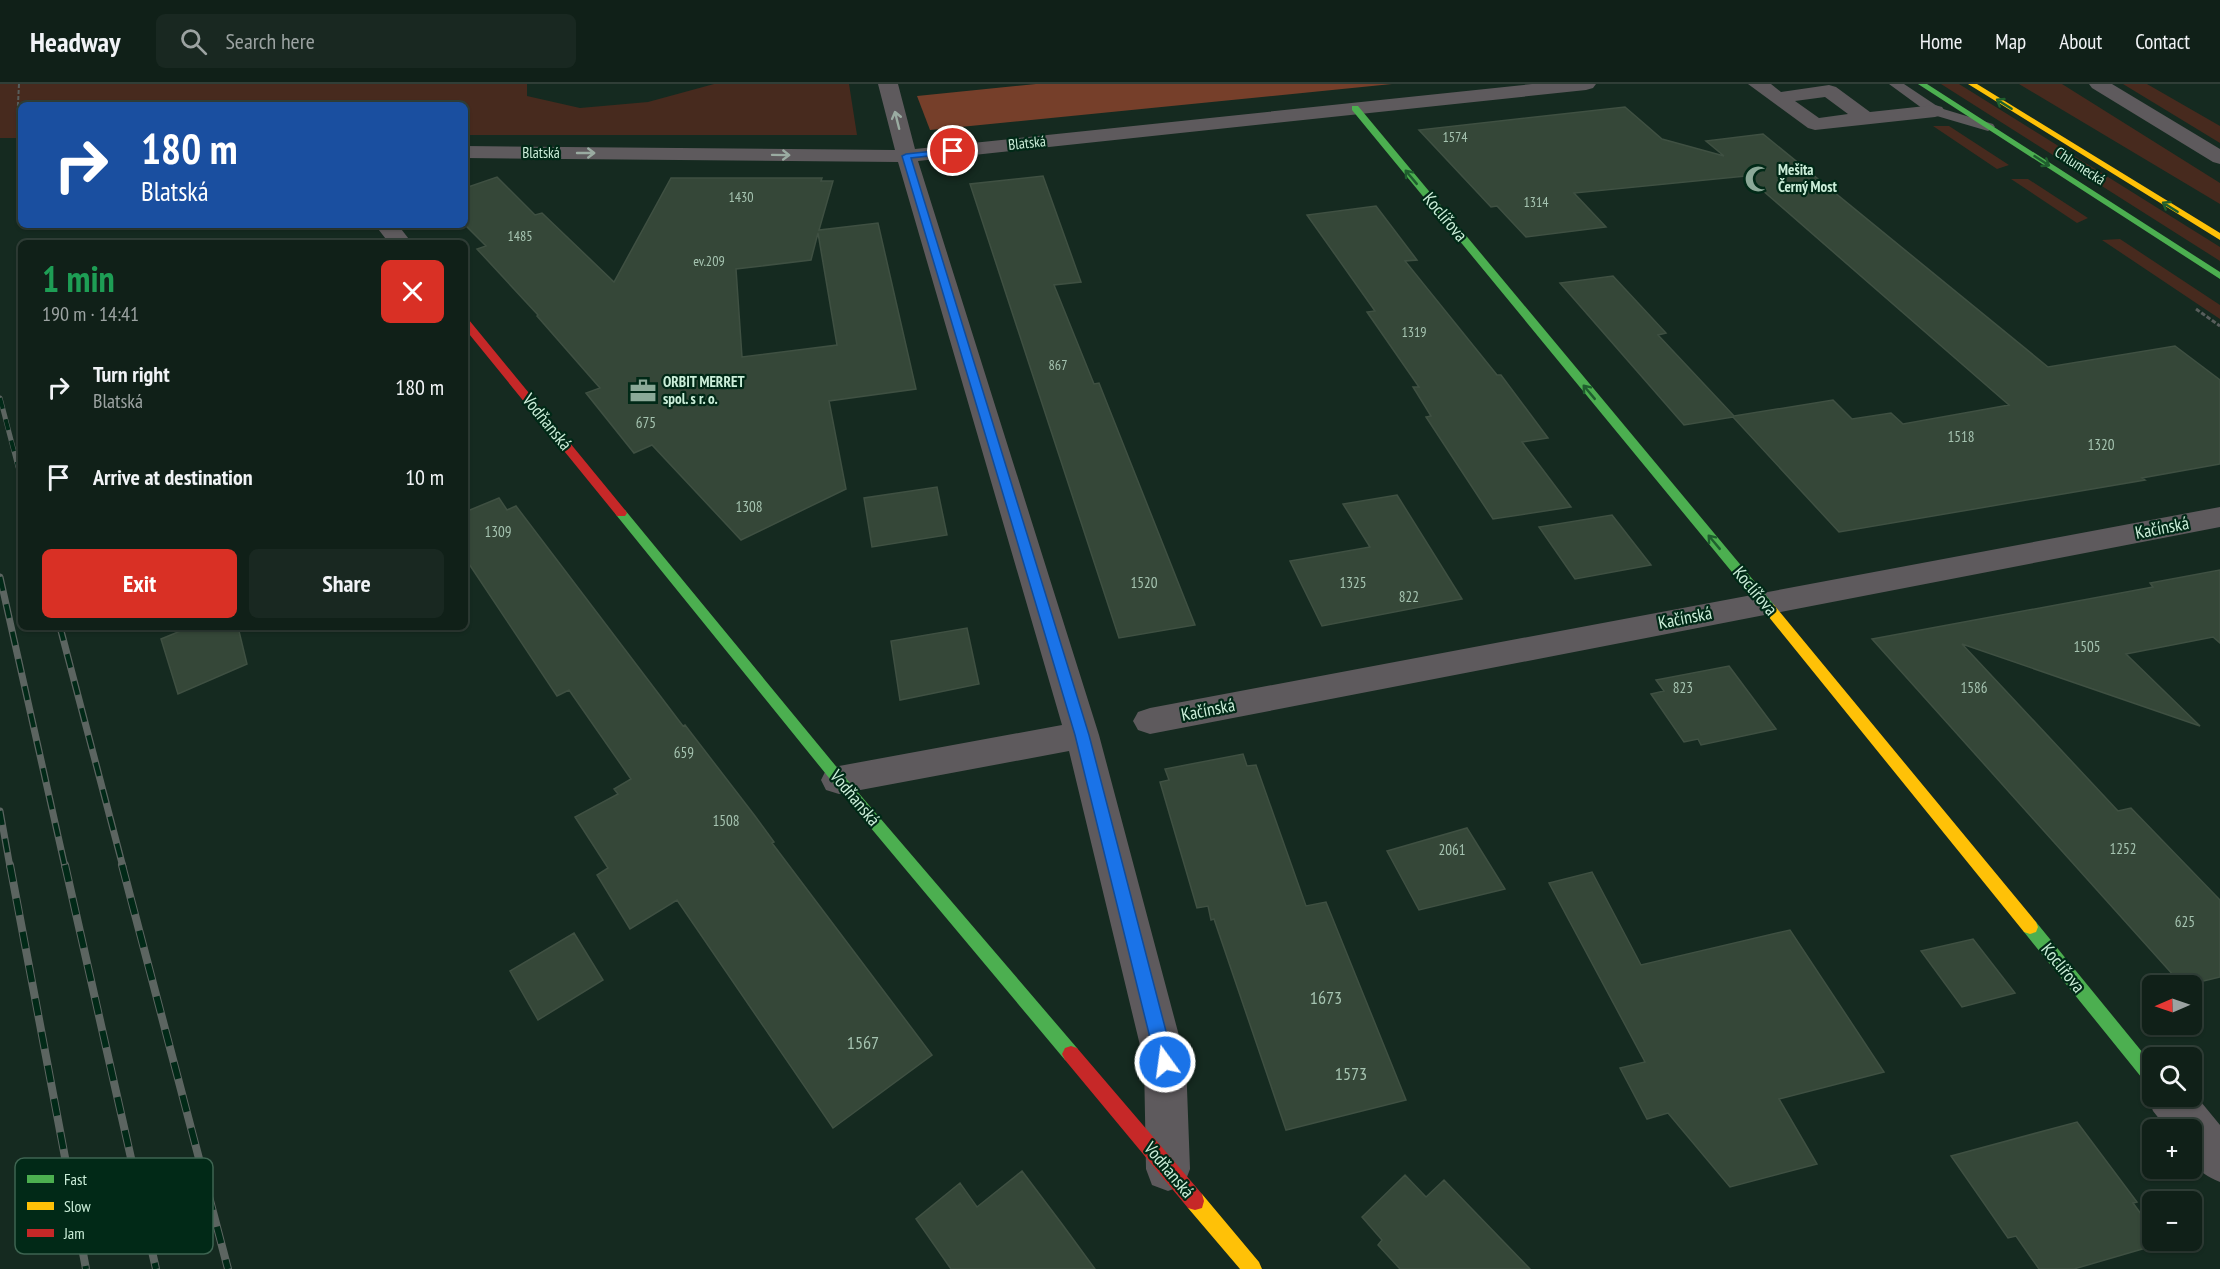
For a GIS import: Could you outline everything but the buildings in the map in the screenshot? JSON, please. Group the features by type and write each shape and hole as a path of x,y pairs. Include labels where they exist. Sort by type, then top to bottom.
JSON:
{"street":[{"path":"888,84 906,156 1082,735 1165,1062 1168,1169"},
{"name":"Blatská","path":"468,152 906,156 1586,84"},
{"path":"1758,84 1815,124 1935,111"},
{"name":"Chlumecká","path":"1922,84 2220,276"},
{"name":"Chlumecká","path":"1972,84 2220,237"},
{"path":"2099,84 2220,158"},
{"path":"1777,98 1829,92 1867,119"},
{"path":"1795,110 1847,104"},
{"name":"Koclířova","path":"1354,108 1765,603 2142,1065"},
{"path":"388,228 398,240"},
{"name":"Vodňanská","path":"468,326 839,780 1252,1269"},
{"name":"Kačínská","path":"1150,721 2220,517"},
{"path":"839,780 1082,735"},
{"path":"2177,1107 2220,1160"}],"lane":[{"path":"1894,84 1935,111 1988,126"}],"path":[{"path":"18,102 19,84"},
{"path":"17,124 18,104"}],"shaded area":[{"path":"0,84 527,84 527,96 580,108 648,102 714,84 849,84 857,135 468,135 468,102 18,102 18,138 0,138"},
{"path":"1036,84 1392,84 930,130 917,96"},
{"path":"1941,84 1959,84 2220,247 2220,261"},
{"path":"2019,84 2062,84 2220,183 2220,204"},
{"path":"2123,84 2147,84 2220,126 2220,143"},
{"path":"1933,126 1949,126 2009,165 1997,169"},
{"path":"2011,179 2028,179 2088,218 2077,223"},
{"path":"2120,239 2220,305 2220,319 2102,240"}],"railway":[{"path":"0,398 18,467"},
{"path":"0,577 65,867"},
{"path":"61,630 123,867"},
{"path":"0,811 10,867"},
{"path":"10,865 65,1158"},
{"path":"65,865 131,1158"},
{"path":"122,865 199,1158"},
{"path":"213,1212 228,1269"},
{"path":"83,1254 86,1269"},
{"path":"153,1254 156,1269"}],"traffic: fast":[{"path":"1922,84 2220,276"},
{"path":"1355,108 1769,608"},
{"path":"621,513 839,780 1071,1054"},
{"path":"2030,927 2142,1065"}],"traffic: slow":[{"path":"1972,84 2220,237"},
{"path":"1769,608 2030,927"},
{"path":"1195,1201 1252,1269"}],"traffic: jam":[{"path":"468,326 621,513"},
{"path":"1071,1054 1195,1201"}],"place":[{"name":"Mešita Černý Most","path":"1758,179"},
{"name":"ORBIT MERRET spol. s r. o.","path":"643,391"}],"route":[{"path":"953,151 906,156 1082,735 1165,1062"}]}
